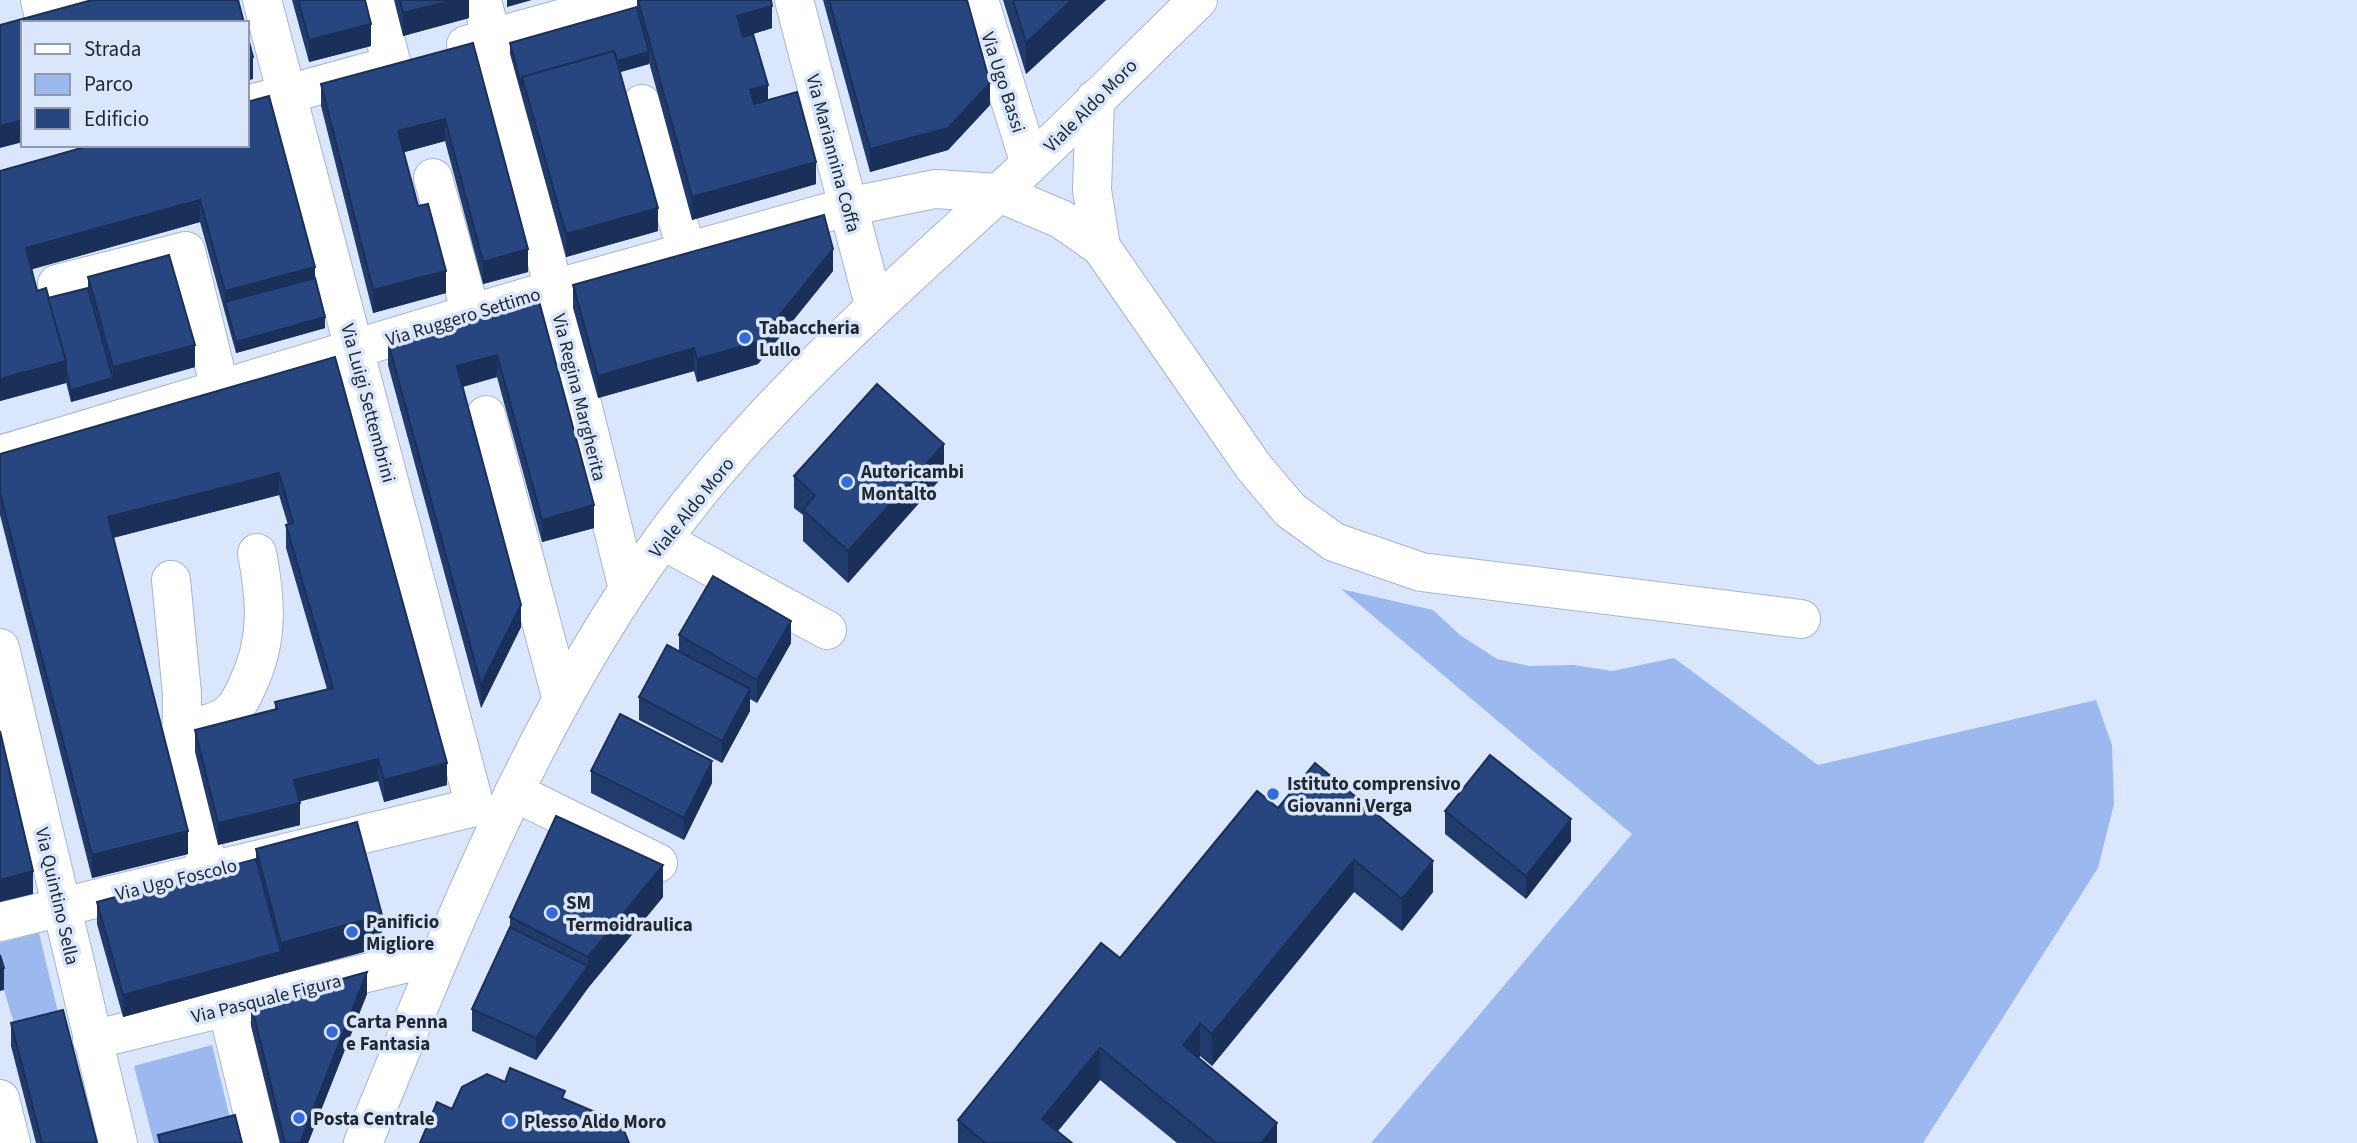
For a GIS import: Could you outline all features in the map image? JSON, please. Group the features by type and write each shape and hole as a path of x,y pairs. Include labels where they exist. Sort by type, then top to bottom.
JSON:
{"street":[{"path":"40,0 43,13 95,0"},
{"name":"Via Luigi Settembrini","path":"262,0 354,349 497,806"},
{"path":"375,0 392,65"},
{"name":"Via Regina Margherita","path":"482,0 628,589"},
{"path":"248,106 629,0"},
{"name":"Via Mariannina Coffa","path":"794,0 874,305"},
{"name":"Via Ugo Bassi","path":"979,0 1030,164"},
{"name":"Viale Aldo Moro","path":"363,1143 497,806 628,589 662,540 712,476 874,305 1030,164 1198,0"},
{"path":"1095,99 1092,190 1101,247 1253,466 1290,510 1334,542 1421,572 1801,619"},
{"path":"642,104 687,251"},
{"path":"433,178 471,314"},
{"name":"Via Ruggero Settimo","path":"0,455 687,251 847,207 935,189 999,193 1061,219 1101,247"},
{"path":"57,284 186,251 220,389"},
{"path":"486,415 562,700"},
{"path":"662,540 827,630"},
{"path":"181,729 229,715 258,663 265,635 264,588 257,553"},
{"path":"172,580 181,694 181,762 209,870"},
{"name":"Via Quintino Sella","path":"0,648 118,1143"},
{"path":"497,806 658,863"},
{"name":"Via Ugo Foscolo","path":"0,922 209,870 497,806"},
{"name":"Via Pasquale Figura","path":"92,1040 440,955"},
{"path":"227,1007 260,1143"},
{"path":"0,1099 11,1143"}],"green space":[{"path":"1341,589 1433,610 1460,635 1497,659 1529,666 1574,665 1612,671 1674,658 1818,765 2096,700 2112,745 2114,804 2098,868 1923,1143 1371,1143 1632,834"},
{"path":"39,933 63,1033 20,1043 0,977 0,943"},
{"path":"212,1045 235,1138 214,1143 154,1143 134,1066"}],"building":[{"path":"92,0 238,0 243,21 21,21 21,121 0,126 0,25"},
{"path":"298,0 365,0 371,24 309,40"},
{"path":"400,0 454,0 403,13"},
{"path":"638,0 771,0 772,6 737,16 743,37 753,34 768,85 750,90 754,104 797,92 816,162 692,197"},
{"path":"829,0 967,0 990,83 948,128 870,149"},
{"path":"1013,0 1072,0 1026,43"},
{"path":"637,7 649,52 617,61 614,51 522,77 522,88 510,43"},
{"path":"248,38 253,57 248,59"},
{"path":"473,43 528,249 483,262 445,119 398,131 418,206 428,204 446,271 373,290 321,84"},
{"path":"614,51 658,208 566,234 522,77"},
{"path":"269,96 315,267 225,291 200,200 26,248 37,291 46,288 66,361 0,379 0,171 85,147 248,147 248,102"},
{"path":"824,215 833,249 758,342 697,359 694,348 598,376 573,285"},
{"path":"169,255 195,345 113,367 88,277"},
{"path":"315,278 325,317 236,342 225,302"},
{"path":"88,288 113,378 71,390 66,361 48,298"},
{"path":"539,301 594,505 542,520 497,355 457,366 521,605 481,685 388,342"},
{"path":"335,357 447,763 384,780 378,759 294,780 300,803 218,823 195,730 277,709 275,702 333,688 286,525 293,523 279,473 108,517 188,831 92,855 0,493 0,454"},
{"path":"877,384 944,444 848,551 803,510 815,495 794,476"},
{"path":"713,576 791,621 757,680 679,635"},
{"path":"667,645 750,689 722,741 639,697"},
{"path":"620,714 712,761 684,818 591,771"},
{"path":"0,731 33,871 0,880"},
{"path":"1490,755 1571,819 1526,876 1445,811"},
{"path":"1315,763 1433,861 1402,899 1354,860 1212,1034 1200,1024 1183,1045 1277,1123 1261,1143 1216,1143 1100,1048 1042,1119 1072,1143 985,1143 958,1120 1101,943 1120,958 1257,791 1278,808"},
{"path":"556,816 663,865 588,957 510,917"},
{"path":"357,822 382,915 281,943 256,849"},
{"path":"256,859 281,952 123,995 97,902"},
{"path":"510,927 588,966 536,1038 472,1009"},
{"path":"367,972 300,1143 285,1143 251,1004"},
{"path":"63,1010 97,1143 42,1143 11,1023"},
{"path":"510,1068 565,1091 562,1098 621,1123 629,1143 420,1143 437,1102 452,1109 462,1087 487,1074 505,1082"},
{"path":"235,1115 242,1143 160,1143 158,1135"}],"place":[{"name":"Tabaccheria Lullo","path":"745,338"},
{"name":"Autoricambi Montalto","path":"847,482"},
{"name":"Istituto comprensivo Giovanni Verga","path":"1273,794"},
{"name":"SM Termoidraulica","path":"552,913"},
{"name":"Panificio Migliore","path":"352,932"},
{"name":"Carta Penna e Fantasia","path":"332,1032"},
{"name":"Posta Centrale","path":"299,1118"},
{"name":"Plesso Aldo Moro","path":"510,1121"}]}
